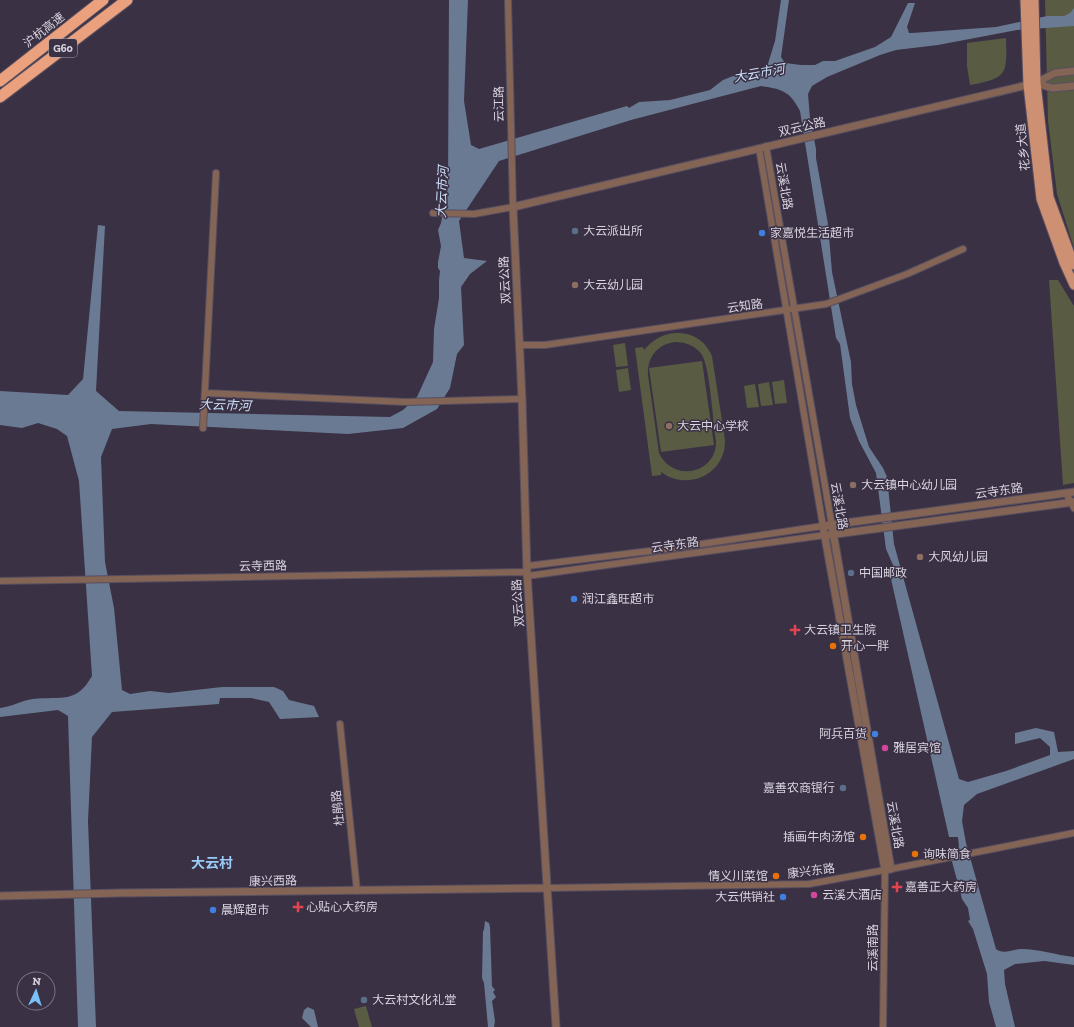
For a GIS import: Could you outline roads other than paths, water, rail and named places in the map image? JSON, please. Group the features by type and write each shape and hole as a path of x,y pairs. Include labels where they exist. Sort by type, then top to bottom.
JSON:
{"highway":[{"name":"沪杭高速","path":"0,81 103,0"},
{"name":"G60","path":"0,97 127,0"}],"main road":[{"name":"花乡大道","path":"1025,0 1031,6 1035,33 1032,84 1041,199 1064,263 1074,285"},
{"name":"花乡大道","path":"1031,6 1025,34 1048,197 1074,265"}],"street":[{"name":"云江路","path":"508,0 512,207"},
{"name":"双云公路","path":"556,1027 527,571 520,345 512,207 1032,84 1055,73 1074,70"},
{"name":"双云公路","path":"1032,84 1052,88 1074,86"},
{"name":"云溪北路","path":"762,147 794,309 832,526 888,869"},
{"name":"云溪北路","path":"762,147 787,311 823,526 888,869"},
{"path":"202,428 216,173"},
{"path":"433,213 474,214 512,207"},
{"name":"云知路","path":"520,345 545,345 787,311 826,304 841,300 964,249"},
{"path":"205,393 405,402 522,399"},
{"name":"云寺东路","path":"527,571 823,526 877,520 1074,492"},
{"path":"1066,493 1073,504"},
{"name":"云寺东路","path":"527,571 1073,504"},
{"name":"云寺西路","path":"0,581 527,571"},
{"name":"杜鹃路","path":"340,724 357,891"},
{"name":"康兴东路","path":"547,888 809,884 1074,833"},
{"name":"云溪南路","path":"883,1027 888,869"},
{"name":"康兴西路","path":"0,896 119,893 547,888"}],"water":[{"name":"大云市河","path":"449,0 468,0 464,101 471,145 479,149 627,106 629,108 639,102 670,100 710,90 723,80 767,67 775,41 781,0 789,0 781,57 785,63 801,65 815,65 823,61 835,61 875,47 891,37 908,3 915,3 907,27 909,33 996,27 1047,16 1064,16 1070,13 1074,8 1074,26 1017,30 938,45 896,50 827,77 812,86 808,94 816,158 828,224 832,272 851,362 852,384 856,405 869,447 883,468 887,477 894,544 959,779 968,782 1006,771 1050,755 1050,747 1040,738 1015,744 1015,733 1036,728 1054,732 1058,752 1074,751 1074,759 977,794 964,805 962,821 966,843 996,949 1005,952 1018,949 1028,949 1074,957 1074,965 1044,961 1015,964 1004,970 1005,984 1015,1027 996,1027 989,1002 987,974 973,929 968,921 970,920 968,908 962,899 950,854 959,847 958,837 949,837 891,579 893,565 886,549 876,473 859,441 850,418 840,344 836,338 800,111 793,99 785,92 775,88 761,86 631,120 499,161 459,221 464,258 487,261 470,274 461,287 464,345 457,354 450,388 437,409 403,428 348,434 151,424 112,429 101,457 105,562 114,608 122,690 130,694 150,691 169,693 222,687 274,687 283,691 289,700 314,706 319,717 280,719 269,702 251,698 220,698 219,704 112,712 92,737 88,821 96,1027 78,1027 68,716 58,710 0,717 0,708 29,700 60,698 74,695 86,685 92,676 79,481 67,436 57,429 38,423 22,428 0,425 0,391 68,395 83,379 98,225 105,226 96,391 119,411 390,417 403,410 417,397 433,362 434,329 439,298 440,271 438,268 438,262 441,246 438,230 441,223 448,186"},
{"path":"485,921 489,923 490,927 492,986 495,990 493,992 496,997 492,1001 495,1021 494,1027 488,1027 484,983 482,978 483,931"},
{"path":"308,1007 314,1010 318,1027 311,1027 302,1018 304,1010"}],"place":[{"name":"大云派出所","path":"575,231"},
{"name":"家嘉悦生活超市","path":"762,233"},
{"name":"大云幼儿园","path":"575,285"},
{"name":"大云中心学校","path":"669,426"},
{"name":"大云镇中心幼儿园","path":"853,485"},
{"name":"大风幼儿园","path":"920,557"},
{"name":"中国邮政","path":"851,573"},
{"name":"润江鑫旺超市","path":"574,599"},
{"name":"大云镇卫生院","path":"795,630"},
{"name":"开心一胖","path":"833,646"},
{"name":"阿兵百货","path":"875,734"},
{"name":"雅居宾馆","path":"885,748"},
{"name":"嘉善农商银行","path":"843,788"},
{"name":"插画牛肉汤馆","path":"863,837"},
{"name":"询味简食","path":"915,854"},
{"name":"情义川菜馆","path":"776,876"},
{"name":"嘉善正大药房","path":"897,887"},
{"name":"云溪大酒店","path":"814,895"},
{"name":"大云供销社","path":"783,897"},
{"name":"心贴心大药房","path":"298,907"},
{"name":"晨辉超市","path":"213,910"},
{"name":"大云村文化礼堂","path":"364,1000"}],"district":[{"name":"大云村","path":"212,863"}]}
